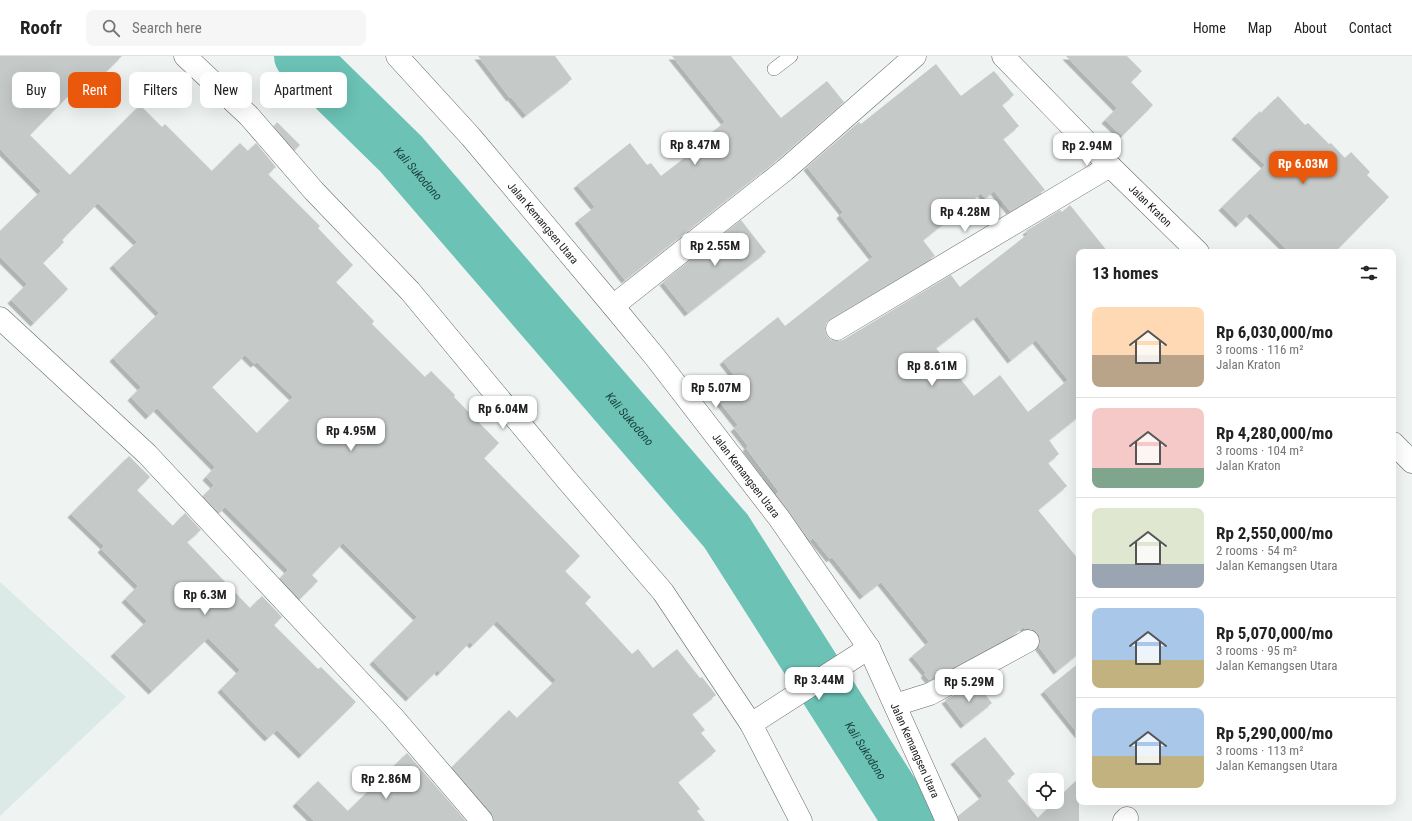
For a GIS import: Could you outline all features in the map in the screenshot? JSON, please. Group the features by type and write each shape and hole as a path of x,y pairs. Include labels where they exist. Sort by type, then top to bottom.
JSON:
{"street":[{"path":"185,56 249,116 314,191 410,291 566,479 663,592 751,724 801,821"},
{"name":"Jalan Kemangsen Utara","path":"397,56 471,137 613,306 655,357 779,518 869,648 946,821"},
{"path":"613,306 785,170 915,56"},
{"name":"Jalan Kraton","path":"1003,56 1110,166 1195,249"},
{"path":"837,329 1110,166"},
{"path":"0,318 147,454 393,717 482,821"},
{"path":"1396,446 1412,462"},
{"path":"895,704 930,694 1028,641"},
{"path":"751,724 869,648"}],"lane":[{"path":"774,69 791,56"}],"shaded area":[{"path":"0,582 126,697 0,816"}],"building":[{"path":"0,56 122,56 106,72 68,72 68,96 60,104 60,72 12,72 12,108 56,108 30,135 70,175 137,108 143,108 162,127 165,124 212,171 240,143 248,151 256,143 276,167 268,174 320,226 318,228 353,265 336,282 374,321 372,324 425,377 431,371 499,443 484,458 580,556 565,571 591,597 585,603 632,654 638,649 653,668 677,649 700,678 702,677 716,695 692,714 705,730 701,733 716,751 678,782 700,809 697,811 705,821 494,821 492,813 452,767 509,710 517,718 556,680 497,621 473,645 470,642 440,673 438,670 409,698 373,661 417,617 343,543 312,575 318,581 300,599 280,578 288,570 225,507 219,513 203,496 214,485 206,477 215,467 157,408 149,416 131,397 141,387 113,358 159,313 113,265 137,242 98,203 62,240 64,242 43,263 68,289 34,323 11,300 27,284 0,257 0,231 41,191 0,149","holes":["245,355 254,364 257,362 293,397 257,433 212,387"]},
{"path":"478,56 555,56 572,79 526,115 511,97 510,98"},
{"path":"672,56 731,56 781,118 827,81 844,102 777,160 625,280 578,220 595,207 577,185 630,143 647,165 651,163 661,176 700,146 698,143 725,122"},
{"path":"1066,56 1127,56 1142,71 1131,82 1153,105 1122,136 1105,120 1117,108"},
{"path":"936,64 961,96 994,71 1014,95 1002,105 1019,126 1003,139 1045,190 1010,211 994,191 985,198 981,193 923,240 935,256 831,318 826,323 825,330 827,336 831,340 843,340 951,275 960,287 1028,234 1026,231 1060,210 1062,212 1070,205 1106,249 1076,249 1076,418 1049,440 1059,454 1048,463 1067,486 1038,510 1076,556 1076,655 1057,671 1039,647 1039,635 1034,630 1025,629 1023,627 1013,635 929,680 924,674 926,673 912,656 929,642 881,582 863,596 832,557 830,559 813,538 810,541 776,494 779,492 746,448 748,446 734,428 738,425 719,401 741,384 723,361 778,317 785,326 873,257 840,215 843,212 807,167 859,122 861,124","holes":["977,316 1011,360 1036,340 1068,380 1028,412 1000,375 974,396 936,348"]},
{"path":"1278,96 1305,125 1308,123 1329,144 1331,143 1345,158 1351,152 1370,172 1367,175 1389,197 1338,249 1286,249 1250,213 1239,224 1222,207 1265,165 1235,136 1260,111 1261,113"},
{"path":"277,122 300,145 295,150 274,126"},
{"path":"741,220 766,252 688,313 663,282"},
{"path":"129,456 150,477 137,490 173,526 185,513 201,530 187,542 250,608 262,596 282,617 274,625 318,669 321,667 356,702 302,755 277,730 268,738 221,689 240,670 208,638 152,691 114,653 147,621 125,599 138,586 101,549 104,546 71,514"},
{"path":"1076,665 1076,731 1044,691"},
{"path":"976,683 992,703 964,725 945,700"},
{"path":"985,737 1015,774 1007,780 1028,806 1028,809 1031,809 1038,818 1047,809 1064,809 1064,792 1076,781 1076,805 1079,805 1079,821 959,821 958,816 983,796 954,761"},
{"path":"407,753 466,821 314,821 296,803 318,781 348,811"}],"waterway":[{"name":"Kali Sukodono","path":"301,56 401,154 726,531 903,810 907,821"}]}
